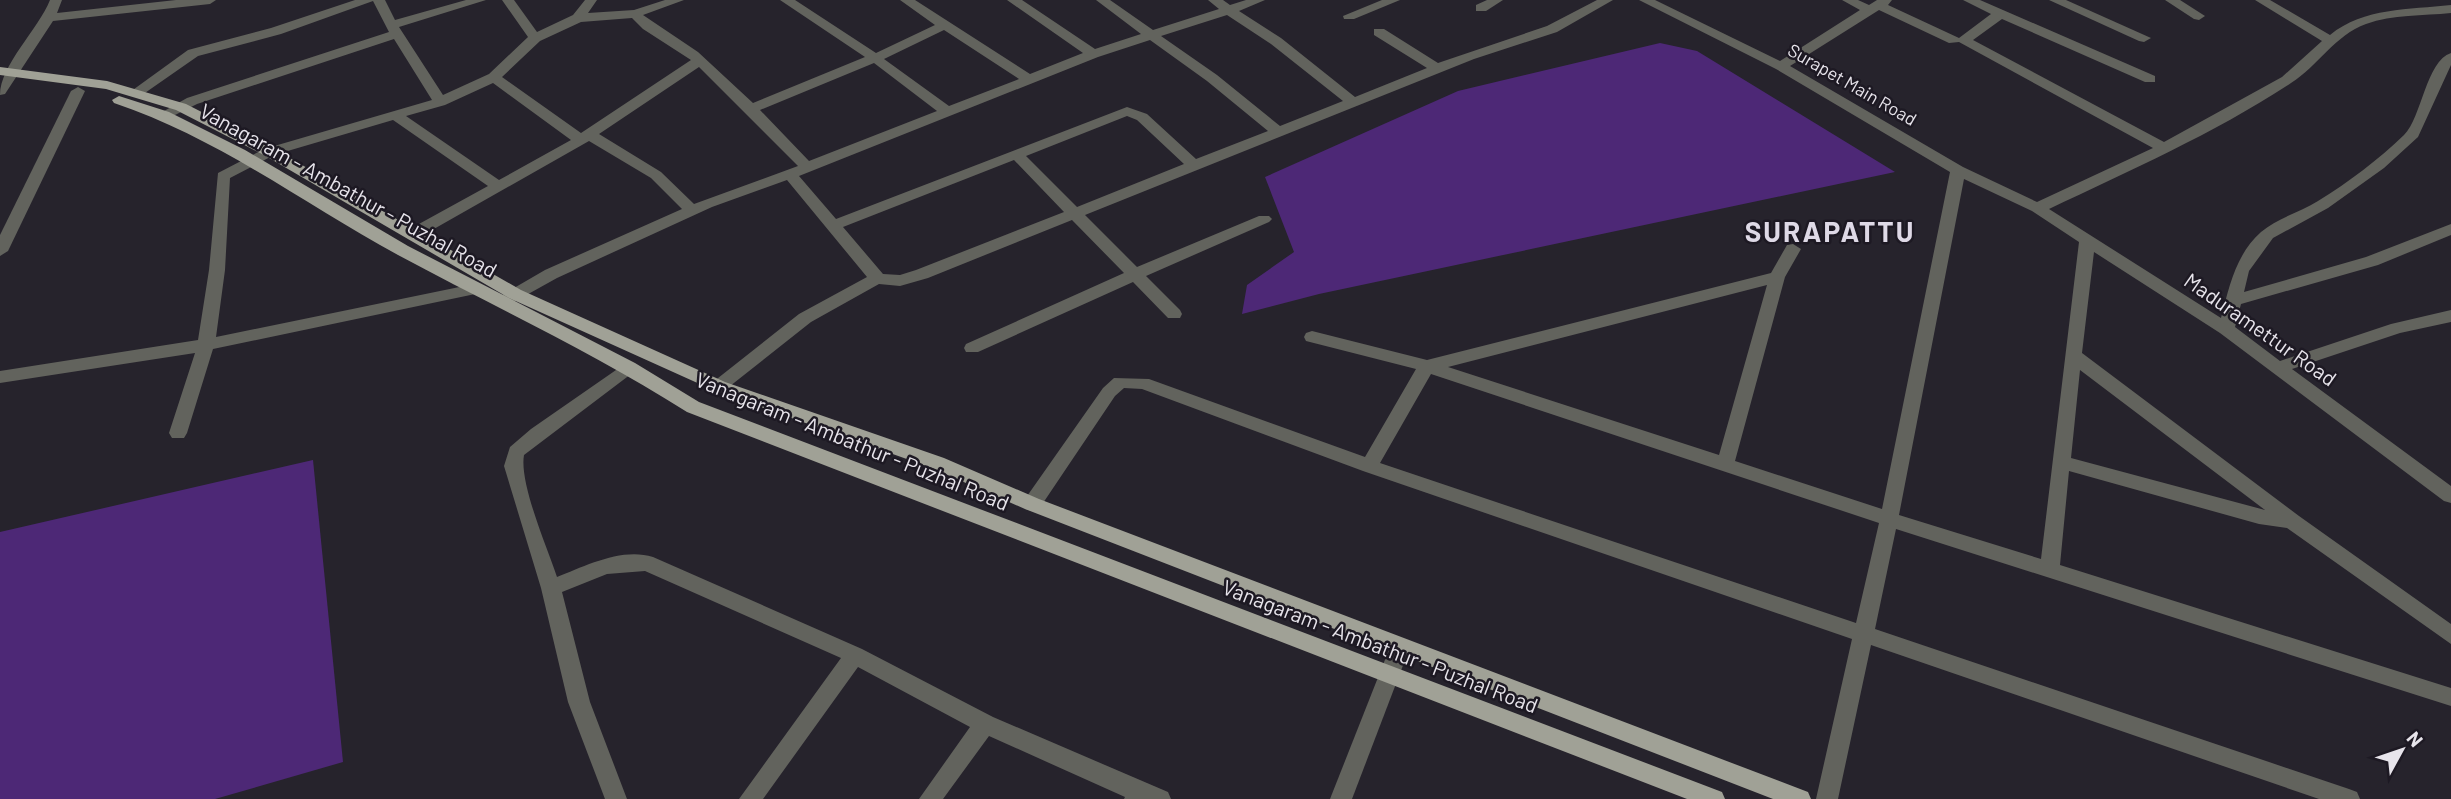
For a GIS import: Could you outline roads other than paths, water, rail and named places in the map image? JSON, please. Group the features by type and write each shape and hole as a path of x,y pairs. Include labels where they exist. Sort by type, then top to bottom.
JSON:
{"main road":[{"path":"4,79 137,92 171,110 269,152 413,234 508,299 719,386 938,463 1032,504 1800,799"},
{"name":"Vanagaram - Ambathur - Puzhal Road","path":"4,79 171,110 251,160 474,289 508,299 629,367 693,407 1714,799"}],"street":[{"path":"4,79 49,18 56,0"},
{"path":"49,18 210,0"},
{"path":"137,92 193,53 276,31 368,0"},
{"path":"379,0 394,30 440,102"},
{"path":"171,110 480,0"},
{"path":"508,0 535,38"},
{"path":"578,18 591,0"},
{"path":"178,433 206,345 216,270 223,176 269,152 440,102 494,76 535,38 578,18 635,15 678,0"},
{"path":"786,0 875,58 946,111"},
{"path":"906,0 1029,79"},
{"path":"1013,0 1093,54"},
{"path":"1102,0 1212,78 1279,133"},
{"path":"1214,0 1353,102"},
{"path":"508,299 587,257 692,210 1093,54 1232,11 1259,0"},
{"path":"1349,16 1394,0"},
{"path":"1481,8 1497,0"},
{"path":"790,174 877,278 887,282 922,274 1469,56 1552,29 1607,0"},
{"name":"Surapet Main Road","path":"1645,0 1781,65 1958,170 2037,208"},
{"path":"1848,0 1878,5 1954,40"},
{"path":"1969,0 2150,79"},
{"path":"2055,0 2144,38"},
{"path":"2171,0 2199,16"},
{"path":"2260,0 2331,41"},
{"path":"1781,65 1878,5"},
{"path":"2037,208 2164,148 2290,78 2352,25 2376,18 2451,9"},
{"path":"2000,14 1964,40 2164,148"},
{"path":"635,15 645,25 699,61 751,109 807,167"},
{"path":"751,109 875,58 947,24"},
{"path":"1379,32 1438,69"},
{"path":"2226,329 2241,271 2268,234 2323,205 2379,165 2413,134 2444,64 2451,57"},
{"path":"413,234 586,138 699,61"},
{"path":"494,76 586,138 656,175 692,210"},
{"path":"0,251 78,91"},
{"path":"834,225 1131,111 1142,117 1195,166"},
{"path":"395,115 498,186"},
{"path":"1016,154 1174,314"},
{"path":"1828,799 1862,632 1889,519 1958,170"},
{"name":"Maduramettur Road","path":"2037,208 2226,329 2451,496"},
{"path":"972,348 1264,219"},
{"path":"2233,301 2372,261 2451,229"},
{"path":"2050,570 2087,242"},
{"path":"1725,465 1777,277 1794,249"},
{"path":"1369,466 1427,366 1777,277"},
{"path":"719,386 805,318 877,278"},
{"path":"0,377 206,345 474,289"},
{"path":"2277,368 2397,328 2451,316"},
{"path":"1312,337 1427,366 1889,519 2451,697"},
{"path":"2073,355 2291,521 2451,635"},
{"path":"616,799 579,702 551,588 513,466 516,452 537,434 629,367"},
{"path":"1032,504 1109,391 1120,382 1130,381 1369,466 2348,799"},
{"path":"2061,462 2259,517 2291,521"},
{"path":"551,588 604,566 646,563 855,655 985,724 1145,797"},
{"path":"1340,799 1363,748 1400,647"},
{"path":"750,799 855,655"},
{"path":"930,799 985,724"}],"district":[{"name":"SURAPATTU","path":"1830,232"}]}
